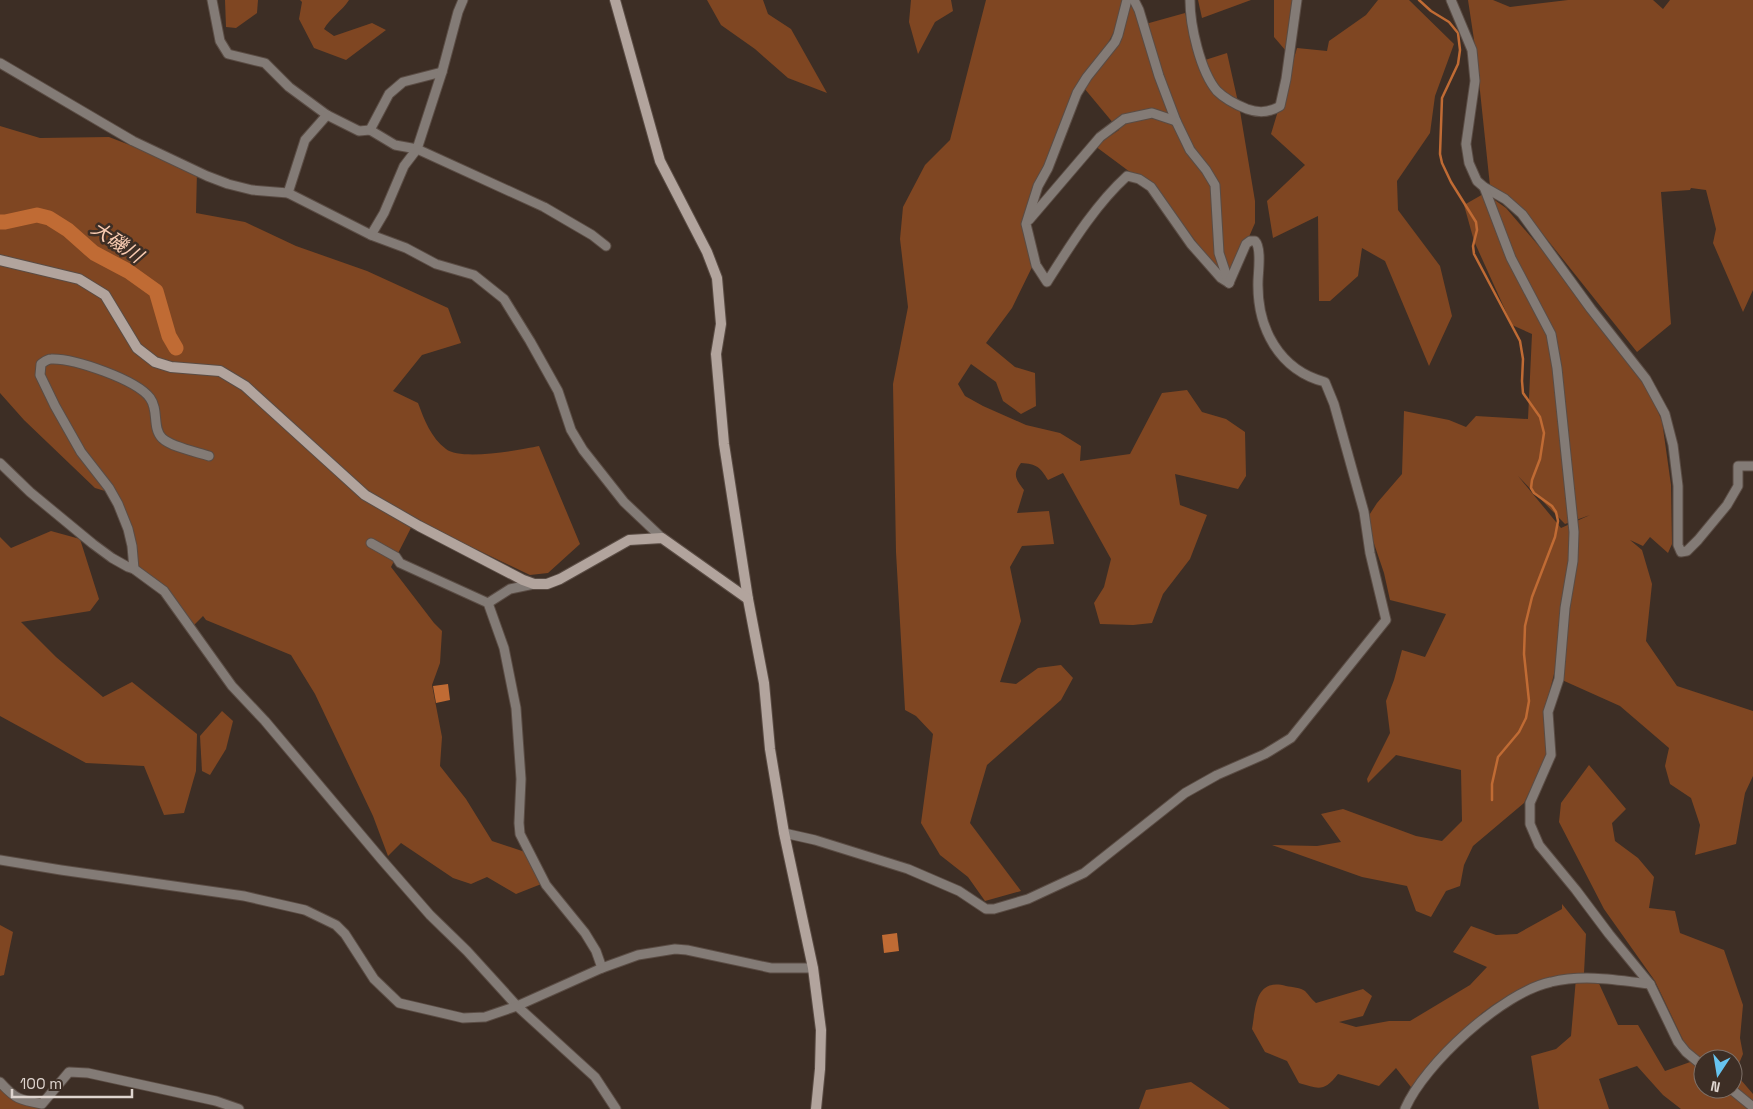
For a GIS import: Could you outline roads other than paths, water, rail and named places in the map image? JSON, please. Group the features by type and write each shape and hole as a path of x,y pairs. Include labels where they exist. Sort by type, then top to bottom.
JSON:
{"street":[{"path":"212,0 220,41 228,54 265,63 289,87 327,115 359,131 370,130 395,145 417,149 544,207 592,235 606,246"},
{"path":"371,235 384,213 404,166 417,149 463,0"},
{"path":"615,0 660,161 707,252 717,278 721,324 716,354 719,399 748,599 764,683 770,749 784,832 813,968 821,1030 816,1109"},
{"path":"1127,0 1118,35 1112,47 1087,77 1077,93 1048,168 1038,186 1026,224 1036,265 1047,282 1111,190 1127,176 1139,178 1151,187 1191,244 1220,278 1229,283"},
{"path":"1134,0 1140,10 1159,76 1176,121 1190,150 1215,185 1219,253 1229,283"},
{"path":"1190,0 1190,13 1200,55 1210,80 1223,96 1240,106 1262,112 1274,110 1280,106 1286,79 1297,0"},
{"path":"1451,0 1472,50 1475,81 1466,144 1469,163 1476,181 1505,199 1522,214 1591,309 1646,379 1666,414 1673,445 1678,486 1678,545 1681,552 1688,551 1727,505 1738,486 1738,466 1753,466"},
{"path":"0,63 133,140 207,176 252,190 288,192 371,235 406,248 436,264 474,275 504,299 558,391 571,430 624,502 662,538 748,599"},
{"path":"370,130 389,94 403,82 442,72"},
{"path":"1026,224 1100,136 1124,119 1152,113 1176,121"},
{"path":"288,192 305,140 327,115"},
{"path":"1484,187 1511,258 1551,334 1559,385 1574,532 1573,561 1565,608 1559,679 1548,712 1550,755 1530,803 1530,824 1539,845 1650,984 1678,1042 1693,1058"},
{"path":"784,832 908,869 959,891 986,909 994,909 1028,899 1084,873 1185,793 1217,775 1265,754 1292,738 1308,720 1386,620 1370,553 1364,512 1334,404 1325,382 1309,378 1288,363 1279,353 1265,330 1260,311 1258,286 1259,248 1255,241 1250,241 1246,244 1229,283"},
{"path":"0,260 79,279 105,295 137,348 155,362 171,367 220,371 245,386 365,495 472,554 534,584"},
{"path":"134,569 128,529 118,504 109,488 81,452 55,406 40,375 41,364 51,359 77,363 104,371 139,388 152,400 157,429 162,438 172,444 209,456"},
{"path":"0,463 30,492 93,544 112,558 134,569 164,591 232,686 265,721 382,860 424,908 467,951 517,1006 595,1077 616,1109"},
{"path":"488,603 510,589 534,584 546,584 560,579 629,540 662,538"},
{"path":"371,543 396,557 400,562 488,603 504,648 516,708 521,778 520,834 546,885 585,934 596,951 602,968"},
{"path":"0,860 244,896 306,910 336,924 345,934 374,979 399,1003 463,1018 485,1017 517,1006 602,968 638,955 675,949 771,968 813,968"},
{"path":"1405,1109 1426,1075 1454,1045 1486,1018 1520,994 1552,981 1596,977 1650,984"},
{"path":"0,1082 13,1096 27,1102 42,1104 69,1072 88,1073 216,1101 239,1109"},
{"path":"1743,1099 1753,1107"}],"waterway":[{"path":"1419,0 1431,11 1449,22 1458,33 1460,50 1458,64 1442,98 1440,154 1451,182 1476,222 1474,254 1520,341 1523,359 1523,393 1540,417 1544,433 1540,459 1531,488 1534,493 1552,506 1558,521 1555,537 1532,597 1525,626 1524,654 1529,701 1526,718 1519,732 1498,757 1492,784 1492,800"},
{"name":"大磯川","path":"0,222 37,215 49,218 68,230 94,253 128,271 156,291 169,336 176,348"}]}
